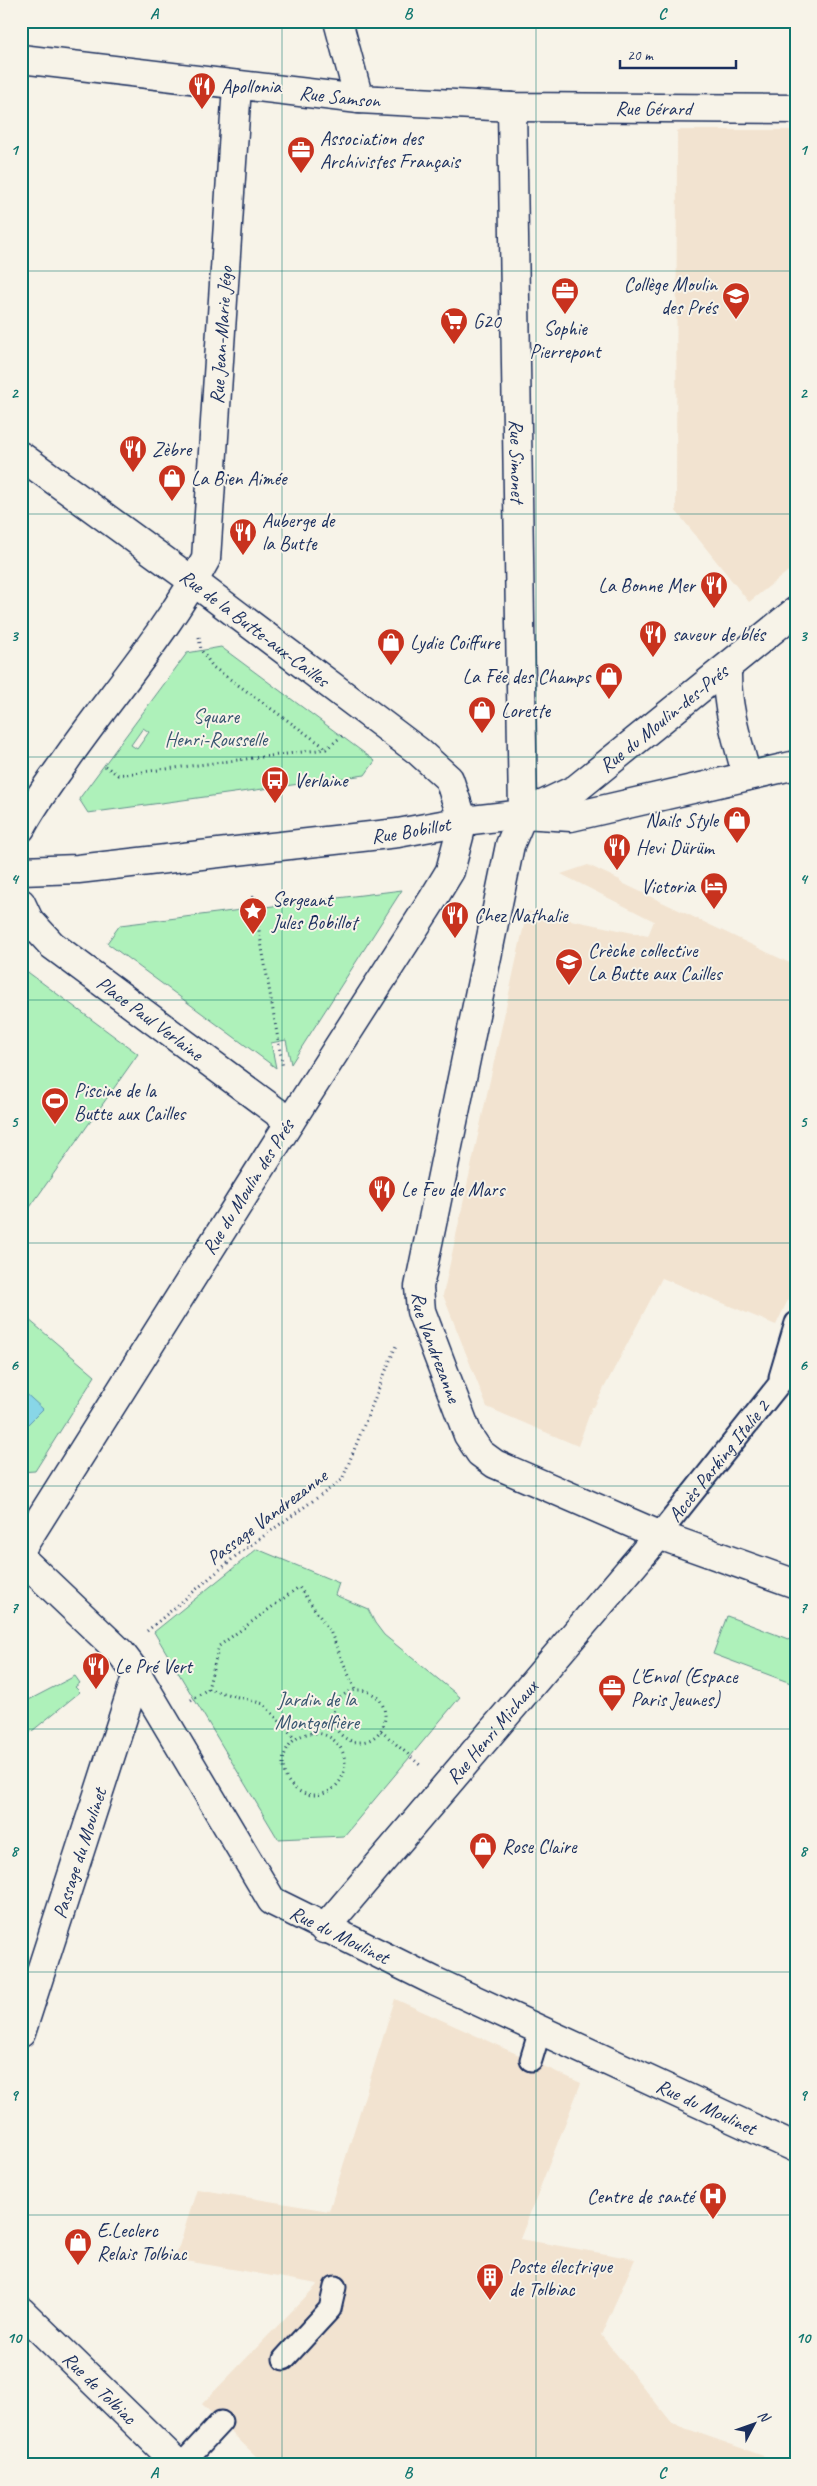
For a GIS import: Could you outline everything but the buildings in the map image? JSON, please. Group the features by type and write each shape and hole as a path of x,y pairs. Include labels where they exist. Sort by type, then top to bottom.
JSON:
{"street":[{"path":"338,21 359,99"},
{"name":"Rue Samson","path":"21,59 359,99 512,107"},
{"name":"Rue Jean-Marie Jégo","path":"194,582 206,559 237,86"},
{"name":"Rue Gérard","path":"512,107 796,108"},
{"name":"Rue Simonet","path":"512,107 523,814"},
{"name":"Rue de la Butte-aux-Cailles","path":"25,467 194,582 418,751 449,779 463,821"},
{"path":"21,828 30,811 76,745 194,582"},
{"name":"Rue du Moulin-des-Prés","path":"523,814 576,789 796,611"},
{"path":"727,668 730,720 747,776"},
{"name":"Rue Bobillot","path":"21,871 78,869 167,859 398,832 463,821 523,814 572,817 796,765"},
{"name":"Rue Vandrezanne","path":"523,814 510,845 419,1287 421,1311 468,1435 480,1453 495,1464 659,1535 796,1584"},
{"name":"Rue du Moulin des Prés","path":"21,1549 450,871 463,821"},
{"name":"Place Paul Verlaine","path":"25,911 52,945 290,1122"},
{"name":"Rue Henri Michaux","path":"324,1928 659,1535"},
{"name":"Rue du Moulinet","path":"21,1558 120,1652 138,1674 272,1901 324,1928 540,2030 796,2148"},
{"name":"Passage du Moulinet","path":"21,2033 138,1674"},
{"name":"Rue de Tolbiac","path":"21,2311 180,2465"}],"lane":[{"path":"778,1385 796,1323"},
{"name":"Accès Parking Italie 2","path":"659,1535 796,1363"},
{"path":"531,2060 540,2030"},
{"path":"284,2358 330,2309 335,2288"},
{"path":"180,2465 221,2422"}],"path":[{"path":"198,629 201,650 213,667 326,748"},
{"path":"76,745 118,775 326,748 369,714"},
{"path":"253,896 282,1066"},
{"name":"Passage Vandrezanne","path":"143,1634 238,1555 342,1480 399,1338"},
{"path":"295,1739 264,1704 208,1690 219,1646 299,1588 330,1632 355,1690"},
{"path":"355,1690 372,1693 383,1706 386,1715 381,1731 375,1737 359,1743 344,1737 334,1723 335,1706 340,1699 355,1690"},
{"path":"381,1731 410,1757"},
{"path":"304,1734 322,1734 332,1738 338,1744 344,1754 345,1764 344,1774 339,1784 321,1795 310,1796 291,1787 285,1778 283,1756 295,1739 304,1734"},
{"path":"338,1744 344,1737"}],"shaded area":[{"name":"Collège Moulin des Prés","path":"677,130 796,130 796,565 749,602 676,511"},
{"path":"588,865 796,966 796,1283 776,1325 662,1278 594,1407 592,1407 578,1446 487,1407 443,1295 527,911 648,936 654,921 561,874"},
{"path":"395,1999 581,2083 520,2239 635,2259 601,2335 673,2424 772,2459 781,2465 265,2465 202,2404 318,2284 175,2259 197,2189 329,2211"}],"green space":[{"name":"Square Henri-Rousselle","path":"221,647 375,761 365,775 88,813 79,799 187,653","holes":["143,728 149,732 137,749 131,745"]},
{"path":"402,890 291,1064 286,1040 271,1043 276,1068 107,943 120,925"},
{"name":"Piscine de la Butte aux Cailles","path":"21,967 138,1054 21,1220"},
{"path":"21,1313 95,1376 35,1471 21,1472"},
{"name":"Jardin de la Montgolfière","path":"257,1549 339,1583 335,1595 368,1609 384,1635 460,1697 344,1836 278,1839 154,1632"},
{"path":"727,1616 796,1642 796,1685 713,1654"},
{"path":"75,1676 80,1683 75,1687 80,1692 21,1740 21,1704"}],"water":[{"path":"21,1389 43,1409 21,1431"}],"place":[{"name":"Apollonia","path":"202,110"},
{"name":"Association des Archivistes Français","path":"301,174"},
{"name":"Sophie Pierrepont","path":"565,315"},
{"name":"Collège Moulin des Prés","path":"736,320"},
{"name":"G20","path":"454,345"},
{"name":"Zèbre","path":"133,473"},
{"name":"La Bien Aimée","path":"172,502"},
{"name":"Auberge de la Butte","path":"243,556"},
{"name":"La Bonne Mer","path":"714,609"},
{"name":"saveur de blés","path":"653,658"},
{"name":"Lydie Coiffure","path":"391,666"},
{"name":"La Fée des Champs","path":"609,700"},
{"name":"Lorette","path":"482,734"},
{"name":"Verlaine","path":"275,804"},
{"name":"Nails Style","path":"737,844"},
{"name":"Hevi Dürüm","path":"617,871"},
{"name":"Victoria","path":"714,910"},
{"name":"Sergeant Jules Bobillot","path":"253,935"},
{"name":"Chez Nathalie","path":"455,939"},
{"name":"Crèche collective La Butte aux Cailles","path":"569,986"},
{"name":"Piscine de la Butte aux Cailles","path":"55,1125"},
{"name":"Le Feu de Mars","path":"382,1213"},
{"name":"Le Pré Vert","path":"96,1690"},
{"name":"L'Envol (Espace Paris Jeunes)","path":"612,1712"},
{"name":"Rose Claire","path":"483,1870"},
{"name":"Centre de santé","path":"713,2220"},
{"name":"E.Leclerc Relais Tolbiac","path":"78,2266"},
{"name":"Poste électrique de Tolbiac","path":"490,2301"}]}
